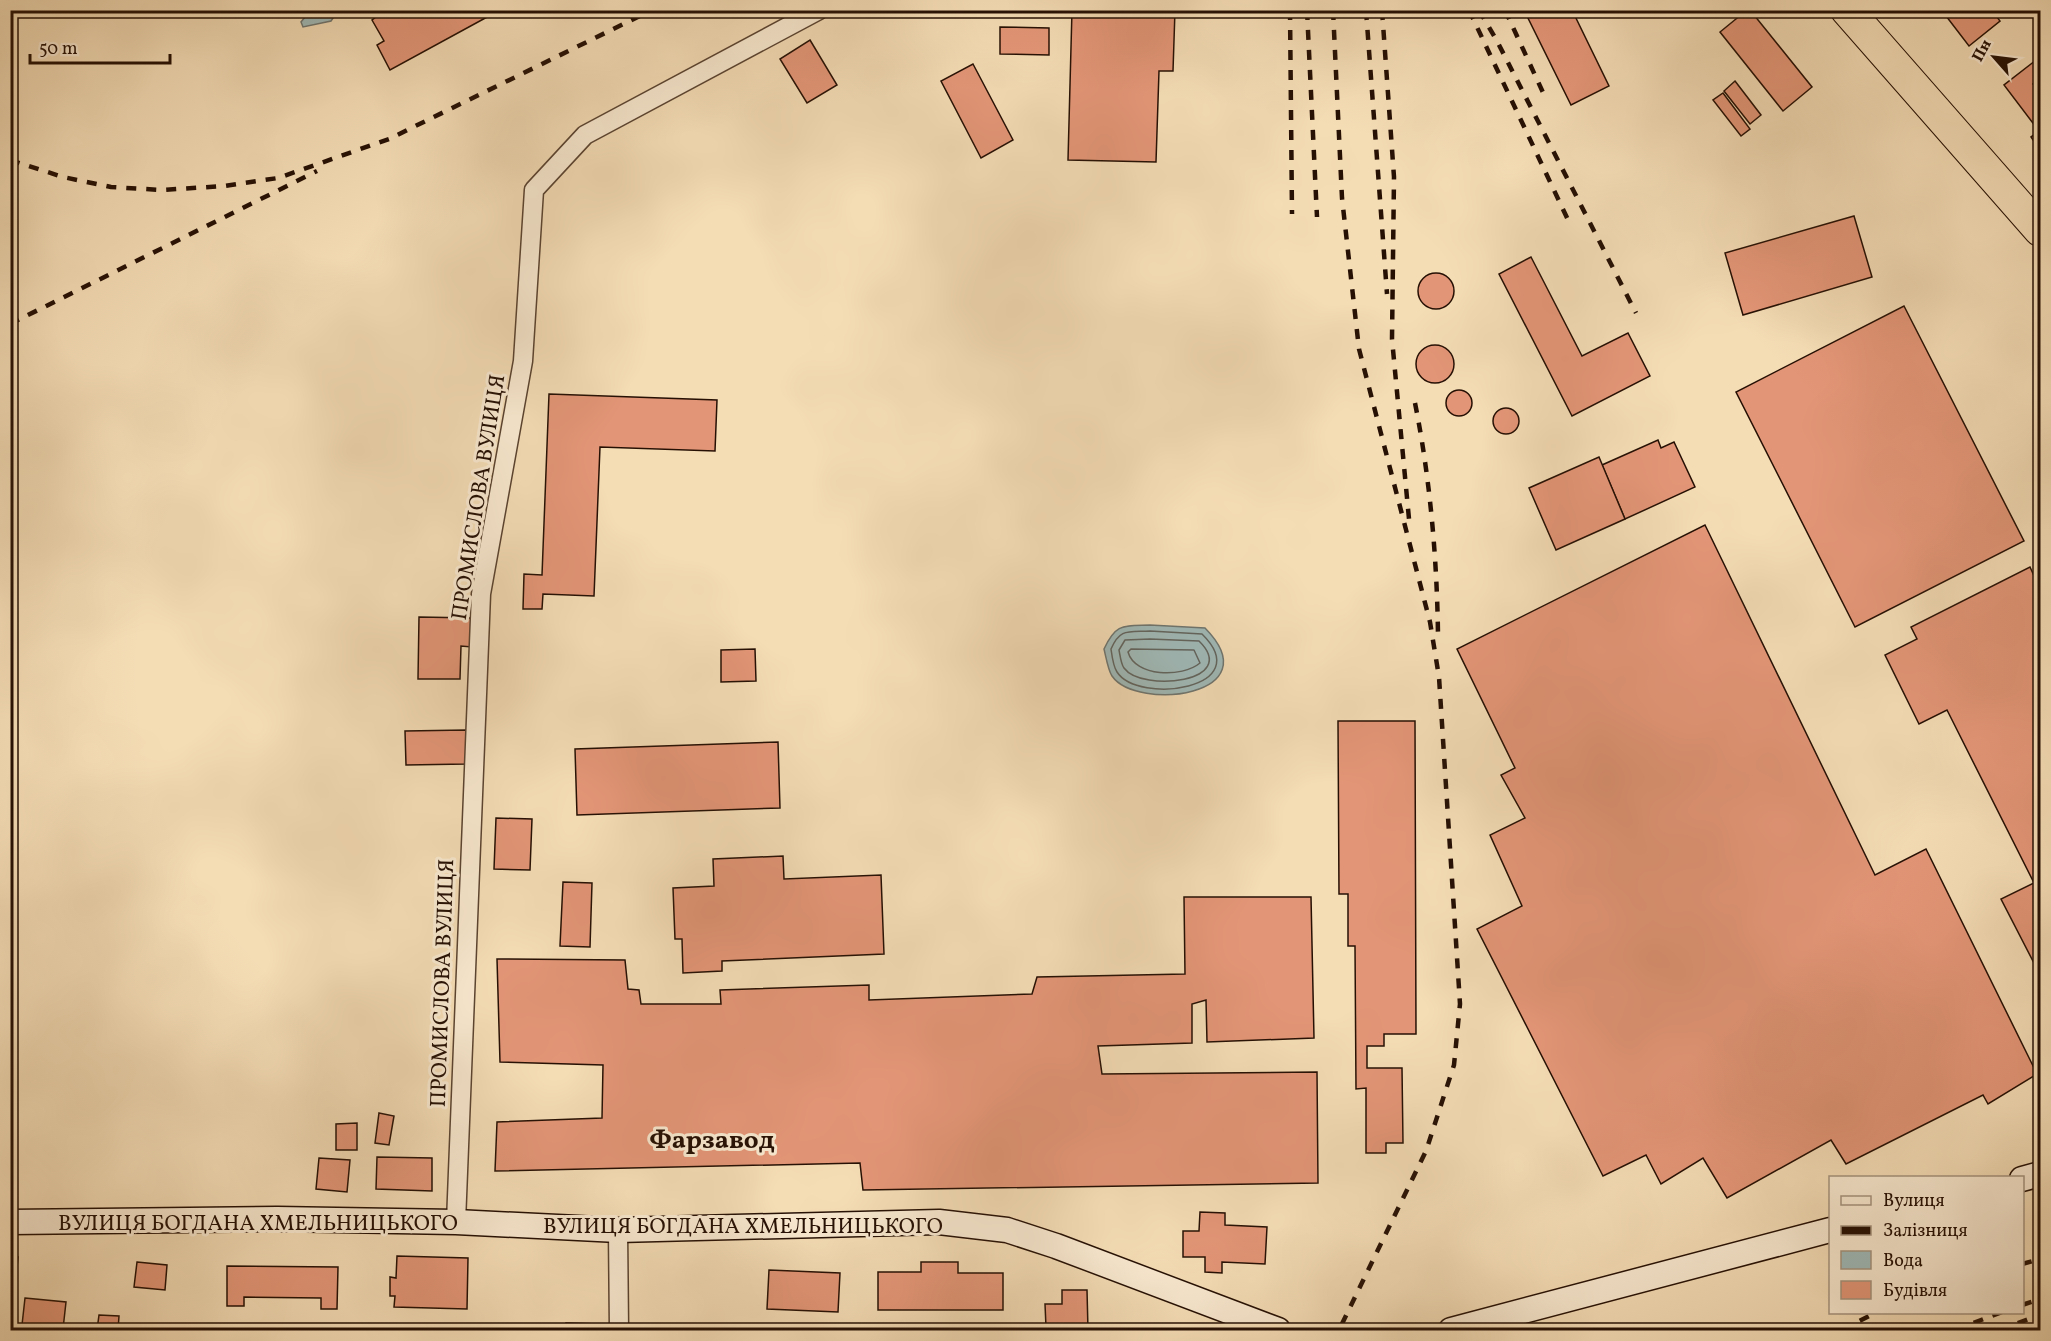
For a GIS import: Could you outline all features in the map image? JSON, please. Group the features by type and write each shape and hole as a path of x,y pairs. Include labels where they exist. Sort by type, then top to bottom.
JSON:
{"highway":[{"path":"1847,10 2040,230"}],"street":[{"name":"ПРОМИСЛОВА ВУЛИЦЯ","path":"456,1222 481,594 523,361 534,190 585,135 819,10"},
{"path":"2024,1178 2040,1174"},
{"name":"ВУЛИЦЯ БОГДАНА ХМЕЛЬНИЦЬКОГО","path":"10,1222 277,1219 456,1222 618,1230 939,1222 1007,1230 1056,1246 1278,1330"},
{"path":"618,1230 619,1330"},
{"path":"1452,1330 1829,1230"}],"water":[{"path":"310,11 338,11 331,21 303,27 301,22"},
{"path":"1127,626 1205,628 1221,651 1222,669 1212,683 1193,691 1170,695 1146,693 1126,687 1112,676 1104,649 1112,634"}],"building":[{"path":"386,10 500,10 390,70 377,45 384,41 372,20"},
{"path":"1072,10 1175,10 1173,71 1159,71 1156,162 1068,160"},
{"path":"1524,10 1572,10 1609,86 1571,105"},
{"path":"1750,10 1812,87 1783,111 1720,32"},
{"path":"1945,10 1992,10 2000,21 1969,46 1943,12"},
{"path":"1000,27 1049,28 1049,55 1000,54"},
{"path":"810,40 837,85 807,103 780,59"},
{"path":"2040,57 2040,78 2033,84 2040,94 2039,149 2031,137 2039,131 2004,85"},
{"path":"973,64 1013,140 981,158 941,81"},
{"path":"1735,81 1761,115 1750,124 1724,91"},
{"path":"1723,93 1750,129 1741,136 1713,100"},
{"path":"1854,216 1872,277 1743,315 1725,253"},
{"path":"1531,257 1582,356 1628,333 1650,376 1572,416 1499,274"},
{"path":"1436,273 1449,278 1454,291 1449,304 1436,309 1423,304 1418,291 1423,278"},
{"path":"1904,306 2024,541 1855,627 1736,392"},
{"path":"1435,345 1448,351 1454,364 1448,377 1435,383 1422,377 1416,364 1422,351"},
{"path":"1459,390 1468,394 1472,403 1468,412 1459,416 1450,412 1446,403 1450,394"},
{"path":"549,394 717,400 715,451 600,447 594,596 543,594 542,609 523,609 524,574 542,575"},
{"path":"1506,408 1515,412 1519,421 1515,430 1506,434 1497,430 1493,421 1497,412"},
{"path":"1658,440 1661,448 1674,442 1695,487 1625,519 1602,465"},
{"path":"1599,457 1625,519 1556,550 1529,488"},
{"path":"1705,525 1875,875 1926,849 2037,1074 1988,1104 1983,1095 1846,1164 1831,1140 1727,1198 1703,1158 1661,1184 1646,1155 1603,1176 1477,929 1522,906 1490,835 1525,818 1501,775 1515,768 1457,649"},
{"path":"2030,567 2040,589 2040,967 2037,969 2001,899 2034,883 1947,710 1919,724 1885,655 1917,639 1911,627"},
{"path":"419,617 473,618 472,647 461,646 460,679 418,679"},
{"path":"755,649 756,681 721,682 721,650"},
{"path":"1338,721 1415,721 1416,1034 1384,1034 1384,1046 1367,1046 1367,1068 1402,1068 1403,1143 1386,1143 1386,1153 1366,1153 1366,1088 1356,1089 1355,946 1348,946 1348,894 1339,894"},
{"path":"466,730 466,764 406,765 405,731"},
{"path":"778,742 780,808 577,815 575,749"},
{"path":"496,818 532,819 530,870 494,869"},
{"path":"783,856 784,879 881,875 884,954 722,961 722,971 683,973 682,939 675,939 673,888 714,886 713,859"},
{"path":"563,882 592,883 590,947 560,946"},
{"path":"1184,897 1311,897 1314,1038 1207,1042 1206,1000 1192,1004 1192,1043 1098,1046 1102,1074 1317,1072 1318,1183 863,1190 860,1163 495,1171 497,1122 602,1118 603,1065 500,1062 497,959 625,960 628,989 639,990 641,1004 721,1004 720,990 869,985 869,1000 1032,994 1037,977 1185,974"},
{"path":"379,1113 394,1116 389,1145 375,1143"},
{"path":"357,1123 357,1150 336,1150 336,1124"},
{"path":"377,1157 432,1158 432,1191 376,1189"},
{"path":"319,1158 350,1160 347,1192 316,1189"},
{"path":"1200,1212 1225,1213 1225,1225 1267,1227 1265,1264 1222,1262 1222,1273 1205,1272 1205,1257 1183,1257 1183,1231 1199,1231"},
{"path":"397,1256 468,1258 467,1309 394,1307 395,1296 390,1296 390,1277 396,1278"},
{"path":"10,1257 18,1257 15,1287 10,1286"},
{"path":"137,1262 167,1265 165,1290 134,1287"},
{"path":"921,1262 958,1262 958,1273 1003,1273 1003,1310 878,1310 878,1272 921,1272"},
{"path":"227,1266 338,1267 337,1309 321,1309 321,1298 244,1297 244,1306 227,1306"},
{"path":"769,1270 840,1273 838,1312 767,1309"},
{"path":"1062,1290 1087,1290 1088,1330 1046,1327 1045,1304 1062,1304"},
{"path":"25,1298 66,1302 63,1329 22,1325"},
{"path":"99,1315 119,1316 118,1330 97,1330"},
{"path":"566,1323 600,1324 599,1330 566,1330"}],"railway":[{"path":"10,160 63,177 111,187 162,190 224,186 278,178 389,139 652,10"},
{"path":"1290,10 1292,214"},
{"path":"1307,10 1317,217"},
{"path":"1333,10 1342,198 1359,349 1430,622 1439,677 1460,1004 1454,1065 1426,1151 1339,1330"},
{"path":"1366,10 1387,294"},
{"path":"1382,10 1394,177 1392,339 1409,519"},
{"path":"1469,10 1569,222"},
{"path":"1479,10 1636,313"},
{"path":"1505,10 1546,99"},
{"path":"10,324 317,171"},
{"path":"1415,403 1432,518 1438,635"},
{"path":"2024,1263 2040,1259"},
{"path":"2024,1304 2040,1299"},
{"path":"1842,1330 1873,1314"},
{"path":"1955,1330 1997,1314"},
{"path":"1999,1330 2040,1315"}],"district":[{"name":"Фарзавод","path":"712,1139"}]}
